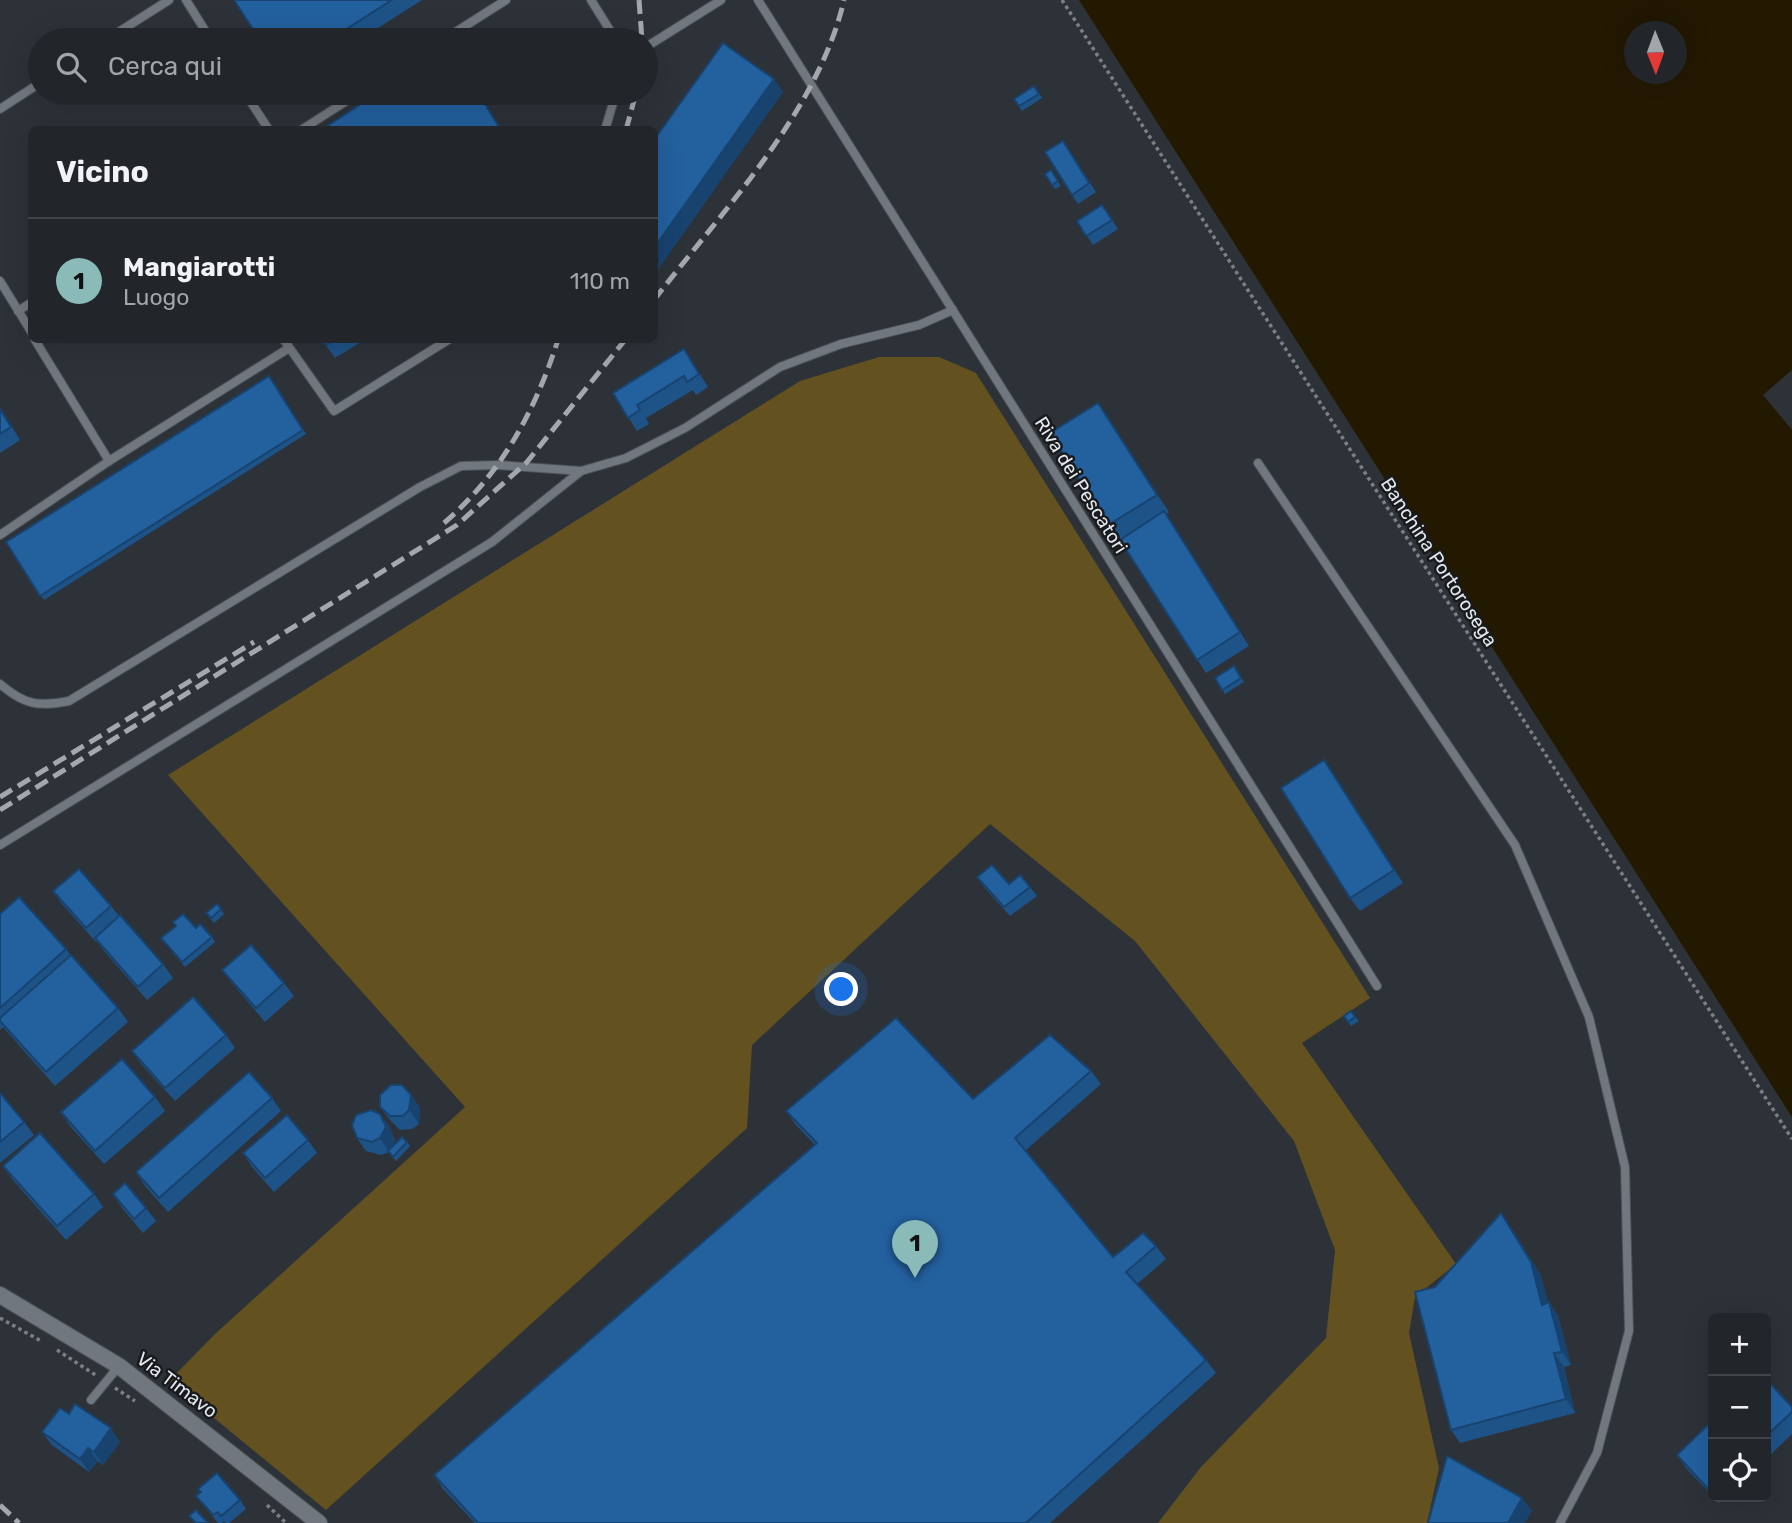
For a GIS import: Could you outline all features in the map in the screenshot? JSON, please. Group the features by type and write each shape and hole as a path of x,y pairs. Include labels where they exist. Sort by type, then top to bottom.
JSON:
{"street":[{"name":"Via Timavo","path":"0,1295 119,1366 319,1523"}],"lane":[{"path":"125,28 169,0"},
{"path":"186,0 204,28"},
{"path":"462,28 506,0"},
{"path":"591,0 608,28"},
{"path":"658,39 721,0"},
{"name":"Riva dei Pescatori","path":"758,0 1377,986"},
{"path":"0,109 28,91"},
{"path":"252,105 266,126"},
{"path":"307,126 340,105"},
{"path":"606,126 612,105"},
{"path":"0,281 28,327"},
{"path":"18,311 28,305"},
{"path":"0,684 15,697 42,707 69,701 419,487 461,466 498,465 581,471 626,458 685,428 780,367 841,344 919,326 953,310"},
{"path":"37,343 109,461"},
{"path":"286,343 334,411 442,343"},
{"path":"0,535 109,461 289,348"},
{"path":"1258,463 1515,845 1588,1017 1625,1167 1629,1331 1597,1453 1560,1523"},
{"path":"0,845 492,542 581,471"},
{"path":"91,1400 119,1366"}],"path":[{"name":"Banchina Portorosega","path":"1062,0 1792,1139"},
{"path":"0,1318 106,1382"}],"shaded area":[{"path":"1079,0 1792,0 1792,370 1763,395 1792,430 1792,1117"},
{"path":"879,357 939,357 976,373 1370,998 1302,1043 1456,1264 1415,1297 1409,1333 1439,1468 1427,1523 1158,1523 1201,1467 1326,1338 1335,1250 1294,1141 1135,941 990,824 752,1045 747,1128 326,1510 169,1381 214,1335 465,1107 168,775 800,381"}],"building":[{"path":"234,0 392,0 348,28 252,28"},
{"path":"723,43 774,79 658,242 658,134"},
{"path":"1034,86 1039,94 1019,106 1014,99"},
{"path":"360,105 485,105 499,126 327,126"},
{"path":"1063,141 1089,183 1072,195 1045,152"},
{"path":"1051,170 1058,181 1052,185 1045,174"},
{"path":"1102,205 1112,220 1086,236 1077,221"},
{"path":"684,349 699,374 687,382 684,376 637,405 640,410 628,418 613,393"},
{"path":"269,376 303,430 40,596 6,542"},
{"path":"1098,403 1157,495 1108,525 1050,433"},
{"path":"0,409 11,427 0,434"},
{"path":"1164,511 1240,632 1197,660 1120,540"},
{"path":"1234,666 1241,678 1222,690 1215,678"},
{"path":"1324,760 1394,870 1350,898 1281,788"},
{"path":"992,865 1009,884 1020,875 1030,887 1004,907 977,877"},
{"path":"79,869 111,906 86,928 53,891"},
{"path":"19,897 66,949 0,1008 0,914"},
{"path":"217,904 221,909 211,918 206,913"},
{"path":"183,914 196,928 200,924 212,937 182,962 161,938 176,926 173,922"},
{"path":"120,915 163,964 138,987 95,938"},
{"path":"251,945 284,983 256,1008 222,970"},
{"path":"71,955 118,1008 46,1072 0,1018"},
{"path":"193,997 226,1035 165,1088 132,1051"},
{"path":"1351,1011 1355,1017 1348,1022 1344,1016"},
{"path":"896,1018 973,1099 1050,1035 1091,1071 1015,1138 1113,1257 1143,1233 1156,1246 1126,1272 1206,1360 1026,1523 478,1523 434,1475 817,1143 786,1111"},
{"path":"122,1059 155,1097 95,1151 61,1112"},
{"path":"249,1072 272,1098 159,1198 136,1172"},
{"path":"391,1085 402,1085 411,1095 409,1110 403,1116 390,1116 380,1107 380,1095"},
{"path":"0,1093 24,1122 0,1142"},
{"path":"371,1110 380,1114 386,1127 380,1138 372,1142 357,1138 352,1125 356,1115"},
{"path":"287,1115 308,1140 265,1178 243,1153"},
{"path":"40,1133 94,1194 57,1226 3,1166"},
{"path":"402,1137 407,1142 393,1157 388,1151"},
{"path":"125,1183 146,1208 134,1219 113,1194"},
{"path":"1501,1213 1531,1262 1542,1305 1549,1302 1562,1352 1554,1353 1566,1399 1451,1430 1415,1292 1435,1287"},
{"path":"1771,1384 1792,1407 1792,1412 1771,1431"},
{"path":"75,1404 111,1428 94,1452 88,1448 80,1459 42,1432 60,1408 69,1414"},
{"path":"1708,1425 1708,1489 1677,1455"},
{"path":"1447,1456 1522,1498 1508,1523 1428,1523"},
{"path":"217,1473 240,1500 221,1516 218,1512 213,1515 196,1496 201,1492 198,1489"},
{"path":"196,1510 208,1523 196,1523 189,1516"}],"railway":[{"path":"639,0 641,28"},
{"path":"658,295 738,195 791,120 831,41 844,0"},
{"path":"627,126 633,105"},
{"path":"444,523 483,483 514,439 539,392 557,343"},
{"path":"0,810 457,525 527,462 623,343"},
{"path":"0,797 254,642"},
{"path":"0,1505 19,1523"}],"place":[{"name":"Mangiarotti","path":"915,1278"}]}
